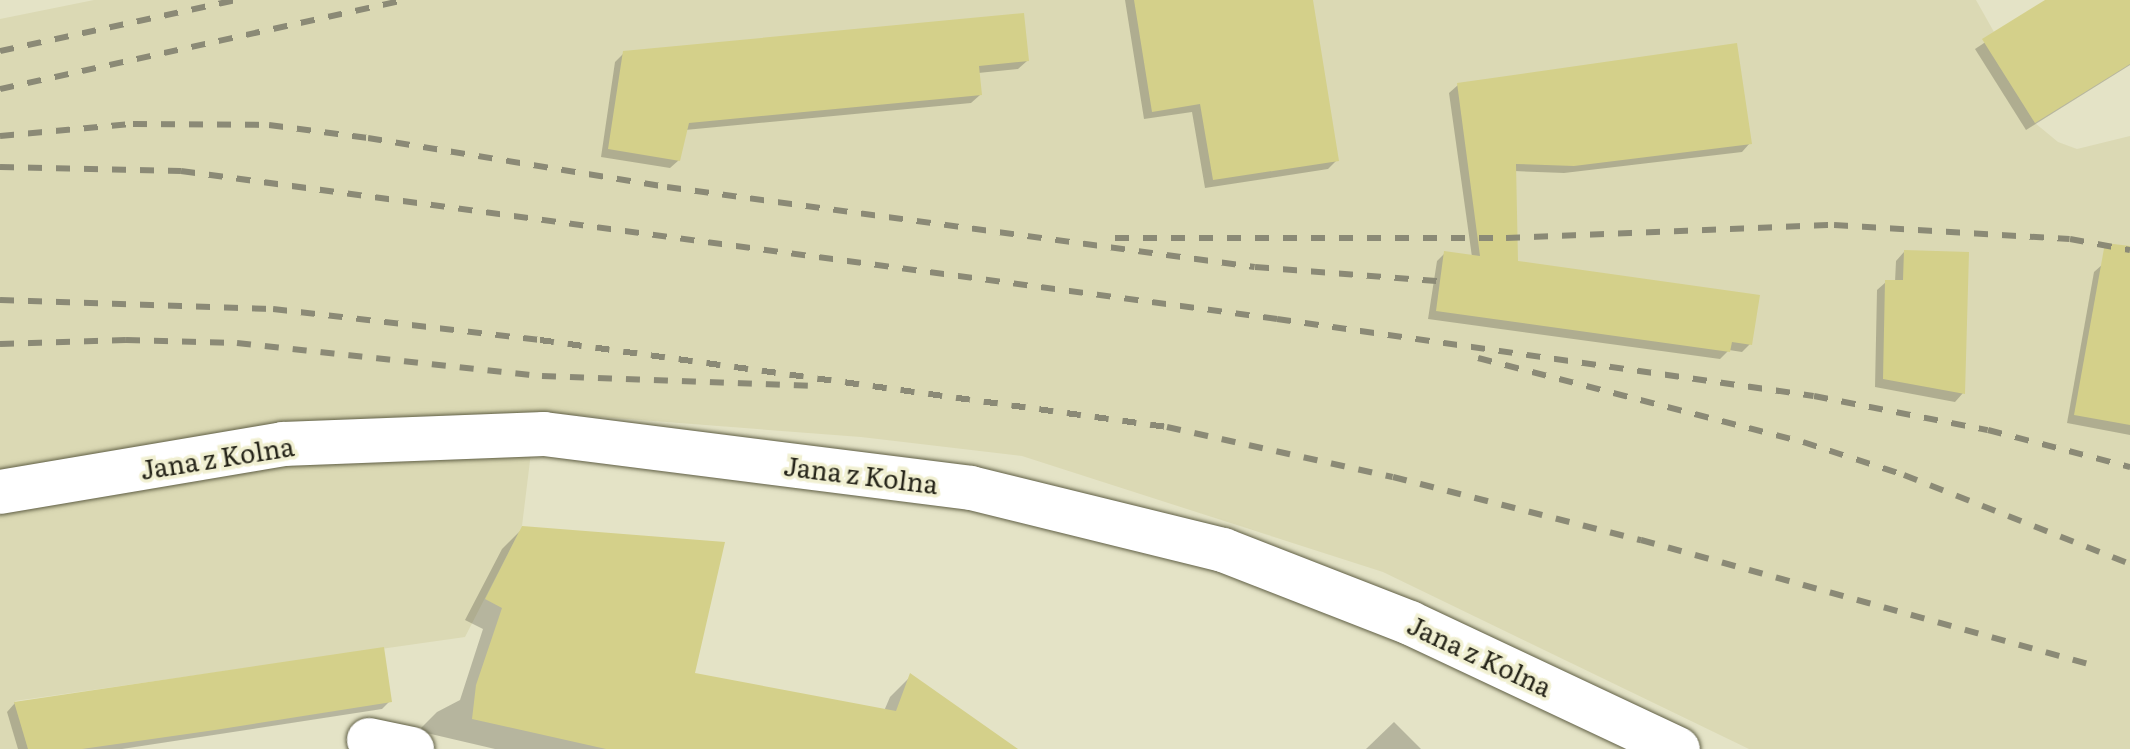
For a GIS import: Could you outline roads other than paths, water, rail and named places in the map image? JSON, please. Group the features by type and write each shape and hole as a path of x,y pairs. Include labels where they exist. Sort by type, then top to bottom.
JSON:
{"street":[{"name":"Jana z Kolna","path":"0,492 283,444 544,434 971,488 1223,550 1410,623 1678,749"},
{"path":"369,740 412,749"}],"railway":[{"path":"0,51 235,0"},
{"path":"0,89 405,0"},
{"path":"0,136 133,124 269,125 667,187 1255,267 1439,281"},
{"path":"0,167 181,171 1277,319 1814,396 1988,430 2130,467"},
{"path":"1115,238 1506,238 1834,225 2070,239 2130,250"},
{"path":"0,300 273,309 540,340 1167,427 1393,477 1641,540 2099,667"},
{"path":"0,344 126,340 237,343 542,376 810,386"},
{"path":"1478,358 1803,442 1904,475 2130,564"}]}
